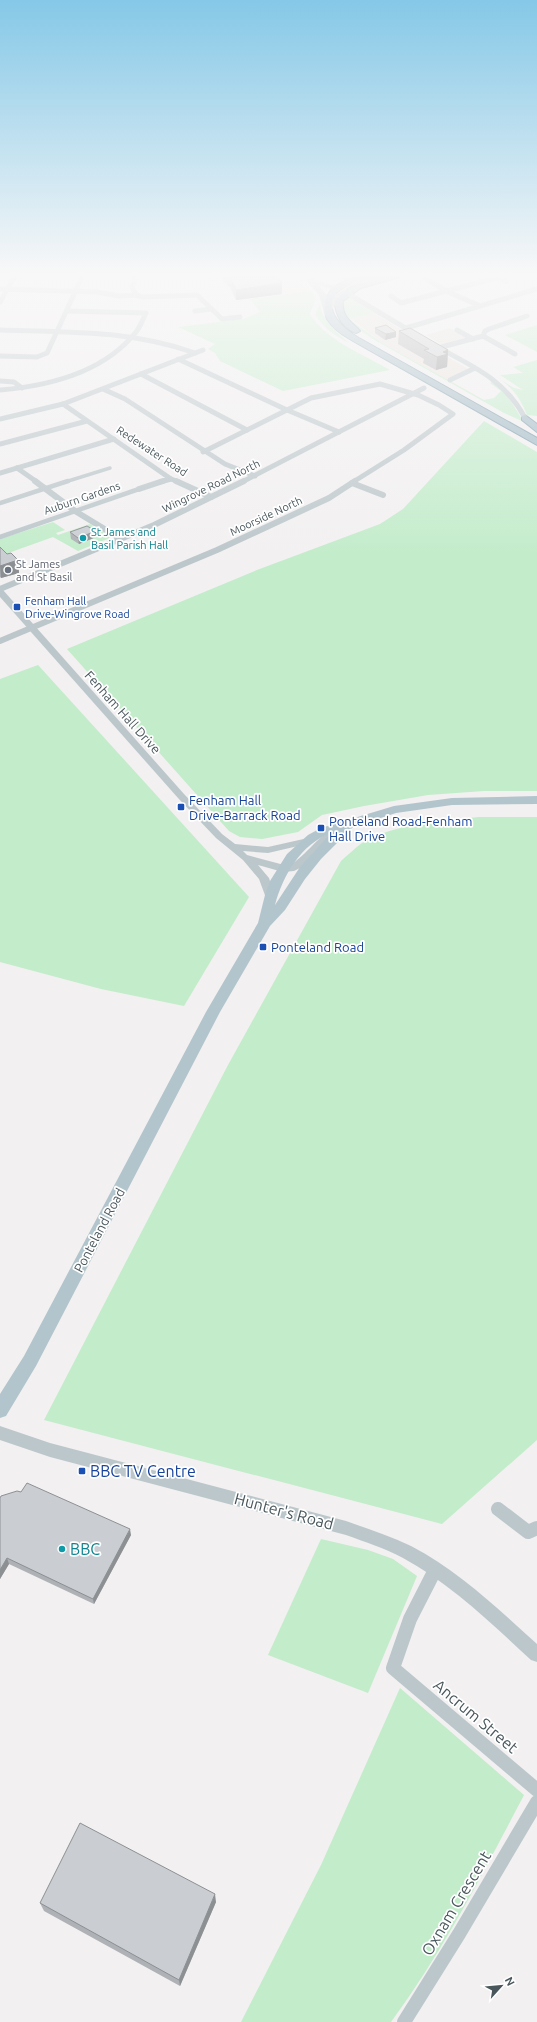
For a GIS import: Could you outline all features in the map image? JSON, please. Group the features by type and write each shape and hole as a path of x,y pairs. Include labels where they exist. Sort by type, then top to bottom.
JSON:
{"highway":[{"path":"412,371 537,442"},
{"path":"428,371 537,434"},
{"path":"525,418 537,429"}],"main road":[{"path":"346,826 370,816 411,806 456,802 537,800"},
{"name":"Ponteland Road","path":"0,1410 33,1355 213,1012 265,923 273,886 290,869 308,841 325,831 346,826"},
{"name":"Ponteland Road","path":"265,923 277,913 290,869 315,857 346,826"}],"street":[{"path":"0,390 43,385 81,371"},
{"path":"0,420 64,404 148,371"},
{"path":"204,371 287,410 339,432"},
{"path":"450,380 468,371"},
{"path":"480,371 506,388 518,402 525,418"},
{"path":"141,374 247,430"},
{"path":"0,381 14,382 22,388"},
{"path":"203,452 311,398 324,394 387,384 412,394"},
{"name":"Wingrove Road North","path":"0,590 154,526 255,476 424,388"},
{"path":"103,389 125,399 203,452 225,464 255,476"},
{"name":"Moorside North","path":"0,641 238,541 329,498 404,450 453,414 449,410 412,394"},
{"name":"Redewater Road","path":"64,404 171,479 212,497"},
{"path":"0,444 87,421"},
{"path":"0,472 114,439"},
{"path":"17,468 75,511 121,539"},
{"path":"0,503 110,468"},
{"name":"Auburn Gardens","path":"0,537 171,479"},
{"path":"352,483 382,494"},
{"name":"Fenham Hall Drive","path":"0,590 31,629 181,796 244,857 290,869"},
{"path":"233,846 268,850 308,841"},
{"name":"Fenham Hall Drive","path":"233,846 290,869"},
{"path":"244,857 264,878 270,896"},
{"name":"Hunter's Road","path":"0,1433 57,1451 346,1528 387,1542 435,1570 467,1593 537,1654"},
{"path":"498,1509 528,1532 537,1528"},
{"name":"Ancrum Street","path":"435,1570 410,1619 393,1668 537,1790"},
{"name":"Oxnam Crescent","path":"404,2022 459,1934 537,1802"}],"shaded area":[{"path":"432,371 463,371 446,379"}],"green space":[{"path":"242,371 383,371 283,391"},
{"path":"430,371 433,371 484,400 494,398 501,391 490,383 492,382 507,396 524,422 504,413"},
{"path":"520,371 537,371 537,416 527,415 511,388 496,377 514,388 523,390 500,375 523,373"},
{"path":"484,421 537,452 537,791 484,791 428,795 364,806 322,815 298,832 262,839 240,837 229,831 67,649 257,570 380,524 403,509"},
{"path":"53,522 65,530 56,533 58,535 90,524 112,537 78,551 53,537 0,556 0,539"},
{"path":"38,665 249,897 184,1006 101,989 0,962 0,679"},
{"path":"479,817 537,817 537,1440 442,1524 44,1420 228,1065 341,861 362,843 375,836 390,831 419,824"},
{"path":"321,1539 368,1550 393,1559 417,1576 368,1693 268,1655"},
{"path":"400,1688 524,1795 462,1911 428,1968 391,2022 241,2022 321,1865"}],"building":[{"path":"87,526 96,531 78,538 70,532"},
{"path":"0,547 7,554 11,553 18,560 0,566"},
{"name":"BBC","path":"27,1483 130,1529 93,1599 7,1558 0,1570 0,1498 1,1496 17,1491 21,1492"},
{"path":"80,1823 215,1894 179,1980 40,1903"}],"place":[{"name":"St James and Basil Parish Hall","path":"83,538"},
{"name":"St James and St Basil","path":"8,570"},
{"name":"Fenham Hall Drive-Wingrove Road","path":"17,607"},
{"name":"Fenham Hall Drive-Barrack Road","path":"181,807"},
{"name":"Ponteland Road-Fenham Hall Drive","path":"321,828"},
{"name":"Ponteland Road","path":"263,947"},
{"name":"BBC TV Centre","path":"82,1471"},
{"name":"BBC","path":"62,1549"}]}
